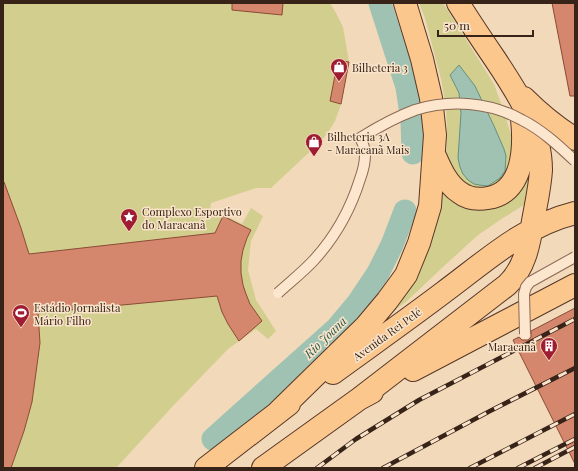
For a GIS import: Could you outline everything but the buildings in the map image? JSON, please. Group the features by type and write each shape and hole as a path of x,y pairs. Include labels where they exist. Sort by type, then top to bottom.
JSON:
{"main road":[{"path":"278,412 366,326 387,302 406,274 419,243 430,206 435,135 431,98 422,58 405,3"},
{"path":"263,468 359,399 501,290 514,279 525,259 532,229 541,169 536,138 529,116 512,86 458,3"},
{"path":"434,154 444,175 458,192 470,198 481,199 494,197 505,192 513,183 519,171 522,147 523,131 521,112 512,86"},
{"path":"512,86 538,112 563,132 575,139"},
{"name":"Avenida Rei Pelé","path":"206,468 278,412 406,321 512,241 532,229 575,213"},
{"path":"359,399 575,286"}],"street":[{"path":"278,293 300,274 315,258 330,239 344,217 356,191 364,166 364,145 360,138 400,116 415,110 452,103 472,104 489,108 521,119 532,125 564,150 575,161"},
{"path":"526,334 524,294 526,287 530,282 575,257"}],"shaded area":[{"name":"Complexo Esportivo do Maracanã","path":"3,3 330,3 343,27 349,62 341,104 335,121 327,134 271,188 256,188 211,203 209,218 224,215 242,224 251,208 263,216 251,241 248,270 256,300 276,331 268,339 256,329 228,349 116,468 3,468"},
{"path":"419,3 443,3 494,84 511,135 512,152 510,168 496,186 474,189 463,186 446,159 446,106 441,79 425,18"},
{"path":"459,65 475,86 506,156 505,171 500,178 488,186 474,184 468,180 460,167 458,158 461,113 459,93 450,75"},
{"path":"532,156 527,203 478,235 407,301 383,319 442,182 479,204"}],"waterway":[{"name":"Rio Joana","path":"380,3 407,87 412,121 413,153"},
{"name":"Rio Joana","path":"213,439 337,328 358,303 378,273 392,245 405,211"}],"railway":[{"path":"317,468 356,439 419,400 575,319"},
{"path":"383,468 575,368"},
{"path":"470,468 575,414"},
{"path":"518,468 575,439"},
{"path":"535,468 575,447"}],"place":[{"name":"Bilheteria 3","path":"339,82"},
{"name":"Bilheteria 3A - Maracanã Mais","path":"314,157"},
{"name":"Complexo Esportivo do Maracanã","path":"129,232"},
{"name":"Estádio Jornalista Mário Filho","path":"21,328"},
{"name":"Maracanã","path":"549,361"}]}
